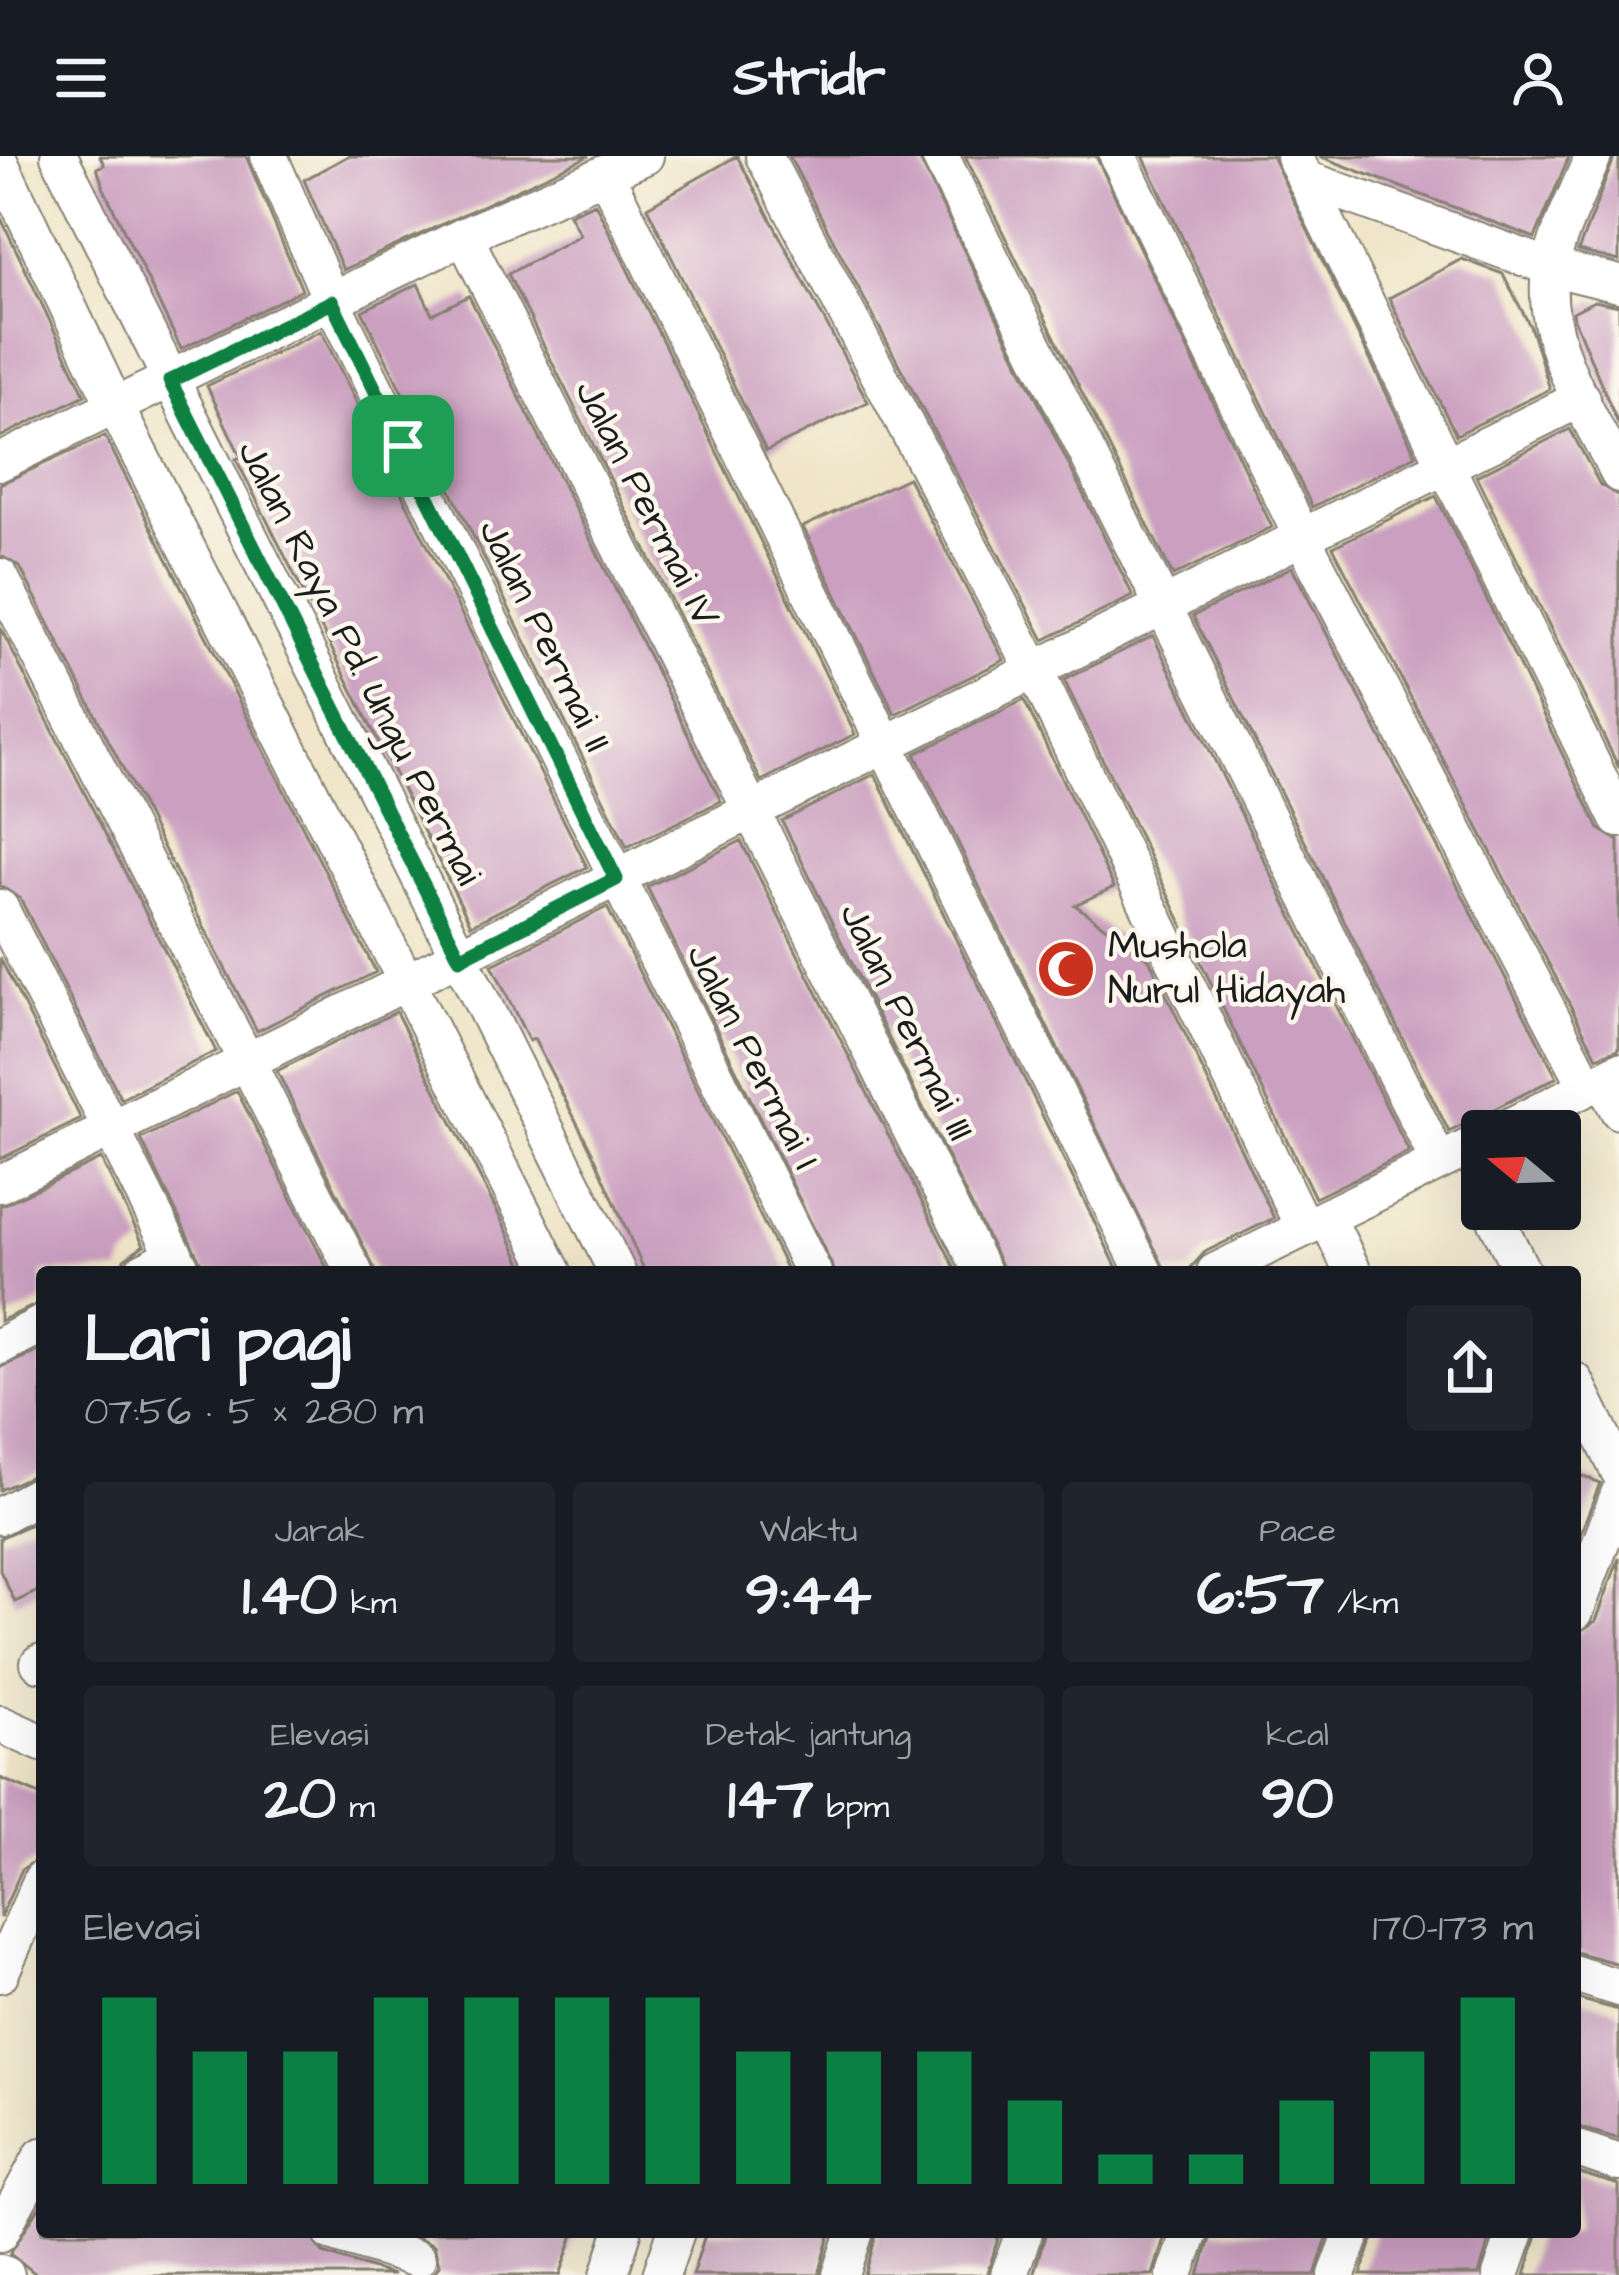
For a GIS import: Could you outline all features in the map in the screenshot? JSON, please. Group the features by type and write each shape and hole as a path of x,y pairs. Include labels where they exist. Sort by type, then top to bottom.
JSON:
{"street":[{"name":"Jalan Raya Pd. Ungu Permai","path":"59,156 614,1266"},
{"path":"0,462 464,236 645,156"},
{"path":"764,156 1316,1223 1348,1266"},
{"path":"940,156 1165,606 1461,1151 1226,1266"},
{"path":"1118,156 1302,537 1607,1087 1552,1110"},
{"path":"1593,156 1550,267 1551,325 1619,474"},
{"name":"Jalan Permai II","path":"273,157 332,302 616,879"},
{"path":"0,164 115,406 410,980 550,1266"},
{"path":"1300,167 1550,267 1619,284"},
{"path":"1300,167 1619,819"},
{"path":"606,175 890,743 1141,1266"},
{"name":"Jalan Permai IV","path":"464,236 755,809"},
{"path":"0,1184 1582,398"},
{"path":"0,577 351,1266"},
{"name":"Jalan Permai III","path":"755,809 979,1266"},
{"name":"Jalan Permai I","path":"616,879 810,1266"},
{"path":"0,908 115,1130 167,1266"},
{"path":"1501,1230 1519,1266"},
{"path":"0,1346 36,1327"},
{"path":"1581,1393 1619,1471"},
{"path":"1581,1596 1619,1494"},
{"path":"0,1516 36,1496"},
{"path":"0,1724 36,1740"},
{"path":"0,1974 36,1893"},
{"path":"1581,1976 1619,1988"},
{"path":"1581,2150 1619,2163"},
{"path":"0,2233 36,2167"},
{"path":"354,2238 418,2255"},
{"path":"609,2275 621,2238"},
{"path":"661,2275 674,2238"},
{"path":"841,2275 853,2238"},
{"path":"1009,2275 1022,2238"},
{"path":"1175,2275 1188,2238"},
{"path":"1337,2275 1351,2238"},
{"path":"1502,2275 1514,2238"}],"building":[{"path":"100,156 246,156 302,290 181,349 104,189 97,168 104,165"},
{"path":"348,156 589,156 343,270 304,180"},
{"path":"737,156 868,402 766,451 647,207"},
{"path":"789,156 918,156 1133,596 1044,640"},
{"path":"965,156 1096,156 1272,527 1173,576"},
{"path":"1143,156 1272,156 1416,455 1312,507"},
{"path":"1319,156 1569,156 1535,238"},
{"path":"1615,156 1619,156 1619,261 1578,251"},
{"path":"595,203 855,734 761,781 508,274 580,235 569,214"},
{"path":"0,216 85,395 0,437"},
{"path":"1462,259 1503,274 1530,326 1550,389 1456,435 1389,298"},
{"path":"418,284 432,314 469,296 721,801 627,847 362,311"},
{"path":"1594,301 1619,306 1619,426 1574,319 1573,312"},
{"path":"321,331 587,867 471,925 236,459 241,457 207,386"},
{"path":"1570,429 1600,485 1619,496 1619,768 1476,476"},
{"path":"105,436 376,972 257,1031 20,567 0,555 0,484"},
{"path":"908,478 1004,660 895,714 803,527"},
{"path":"1436,496 1599,829 1619,841 1619,1049 1597,1057 1333,547"},
{"path":"1292,567 1557,1077 1492,1110 1461,1110 1461,1126 1449,1132 1193,616"},
{"path":"0,627 216,1051 121,1099 20,898 0,886"},
{"path":"1153,636 1409,1152 1315,1198 1064,680"},
{"path":"1024,700 1114,887 1075,905 1149,959 1274,1218 1205,1252 1192,1266 1163,1266 915,754"},
{"path":"875,774 1116,1266 1001,1266 782,821"},
{"path":"741,841 954,1266 832,1266 647,887"},
{"path":"607,907 785,1266 642,1266 596,1160 492,965"},
{"path":"0,958 81,1119 0,1159"},
{"path":"396,1012 523,1266 373,1266 277,1071"},
{"path":"237,1091 326,1266 202,1266 141,1139"},
{"path":"101,1159 144,1245 122,1266 36,1266 36,1305 0,1321 0,1206"},
{"path":"36,1352 36,1474 0,1490 0,1368"},
{"path":"1581,1475 1600,1483 1581,1532"},
{"path":"36,1522 36,1592 15,1602 0,1571 0,1538"},
{"path":"1619,1558 1619,1964 1581,1954 1581,1630 1596,1621"},
{"path":"0,1778 36,1793 36,1861 22,1869 0,1918"},
{"path":"1581,2000 1619,2010 1619,2139 1581,2128"},
{"path":"1581,2174 1619,2185 1619,2275 1525,2275 1536,2238 1581,2238"},
{"path":"36,2212 36,2238 313,2238 323,2253 393,2275 37,2275 10,2253"},
{"path":"419,2238 573,2238 560,2275 433,2275 439,2265 434,2245"},
{"path":"704,2238 829,2238 819,2275 692,2275"},
{"path":"875,2238 998,2238 987,2275 865,2275"},
{"path":"1044,2238 1164,2238 1153,2275 1033,2275"},
{"path":"1210,2238 1327,2238 1315,2275 1199,2275"},
{"path":"1373,2238 1490,2238 1479,2275 1361,2275"}],"place":[{"name":"Mushola Nurul Hidayah","path":"1066,969"}],"route":[{"path":"332,302 403,446 616,879 460,958 170,381 332,302"}]}
